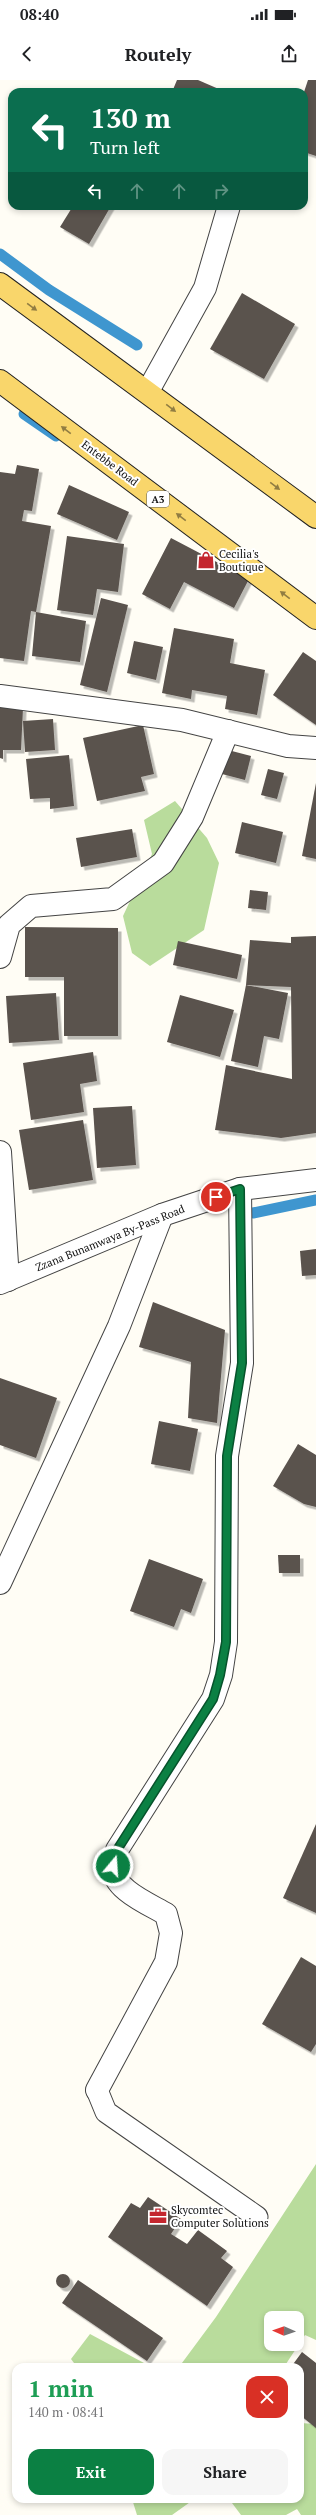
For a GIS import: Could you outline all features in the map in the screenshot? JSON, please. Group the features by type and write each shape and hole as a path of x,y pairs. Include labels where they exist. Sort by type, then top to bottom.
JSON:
{"main road":[{"path":"0,284 148,391 316,517"},
{"name":"Entebbe Road","path":"0,380 316,618"}],"street":[{"path":"148,391 205,288 228,210"},
{"path":"0,696 182,720 288,746 316,748"},
{"path":"0,957 9,925 31,906 113,899 163,863 192,817 228,731"},
{"path":"0,1152 4,1282"},
{"name":"Zzana Bunamwaya By-Pass Road","path":"4,1282 162,1215 240,1189 316,1180"},
{"path":"97,2090 166,1962 171,1933 166,1914 122,1886 116,1879 113,1866 117,1850 213,1699 226,1642 227,1456 242,1363 240,1189"},
{"path":"0,1583 119,1326 162,1215"}],"lane":[{"path":"97,2090 106,2112 257,2217"}],"green space":[{"path":"175,801 207,838 219,863 204,930 150,966 132,953 123,916 152,854 144,820"},
{"path":"316,2164 316,2340 305,2335 304,2337 304,2311 264,2311 264,2351 294,2351 287,2363 182,2363 216,2317"},
{"path":"90,2334 144,2363 74,2363 71,2359"},
{"path":"304,2423 316,2424 316,2515 301,2515 297,2509 286,2515 241,2515 232,2503 304,2503"},
{"path":"133,2503 189,2503 172,2515 137,2515"}],"building":[{"path":"177,80 198,80 216,88 174,88"},
{"path":"308,80 316,80 316,156 308,153 308,88 305,88"},
{"path":"71,210 109,210 89,244 60,227"},
{"path":"242,293 295,324 264,379 210,349"},
{"path":"17,465 39,469 32,511 24,510 22,521 51,526 36,612 31,611 24,661 0,658 0,472 15,474"},
{"path":"69,485 129,512 117,540 57,514"},
{"path":"67,536 124,544 118,592 97,589 93,615 57,610"},
{"path":"171,538 249,579 234,608 184,582 170,609 142,594"},
{"path":"101,598 128,605 107,692 80,685"},
{"path":"36,612 86,621 80,662 32,656"},
{"path":"174,628 234,639 230,663 265,670 257,715 225,709 227,696 192,690 191,699 162,693"},
{"path":"134,641 163,647 156,680 127,673"},
{"path":"303,652 316,661 316,725 273,695"},
{"path":"0,707 23,708 21,750 3,750 3,759 0,758"},
{"path":"53,719 55,750 25,752 23,721"},
{"path":"143,725 154,774 141,777 145,791 97,801 83,738"},
{"path":"228,750 251,756 245,780 222,774"},
{"path":"69,755 74,806 50,809 50,798 30,799 26,759"},
{"path":"268,769 284,773 277,799 261,795"},
{"path":"316,783 316,859 302,856"},
{"path":"242,822 283,832 276,863 235,853"},
{"path":"132,829 137,857 81,867 76,838"},
{"path":"250,890 268,892 266,910 248,908"},
{"path":"25,927 118,928 118,1036 64,1036 64,977 25,977"},
{"path":"316,936 316,1133 281,1138 215,1130 226,1065 292,1079 291,987 246,985 250,940 291,943 291,937"},
{"path":"178,941 242,955 237,979 173,965"},
{"path":"246,985 288,993 279,1039 264,1036 258,1067 231,1061"},
{"path":"56,993 59,1040 9,1043 6,996"},
{"path":"180,995 234,1010 220,1057 167,1042"},
{"path":"93,1052 97,1081 80,1084 84,1112 31,1120 23,1063"},
{"path":"132,1106 136,1165 97,1168 93,1108"},
{"path":"83,1120 93,1180 29,1190 19,1130"},
{"path":"316,1249 316,1275 302,1276 300,1251"},
{"path":"153,1302 225,1330 217,1423 188,1418 191,1362 139,1347"},
{"path":"0,1378 57,1398 36,1458 0,1445"},
{"path":"159,1421 198,1429 190,1471 151,1464"},
{"path":"298,1444 316,1455 316,1507 304,1504 273,1486"},
{"path":"278,1555 300,1555 300,1573 279,1573"},
{"path":"149,1559 203,1579 191,1613 181,1609 174,1627 130,1611"},
{"path":"316,1824 316,1913 283,1898"},
{"path":"301,1957 316,1966 316,2044 311,2052 262,2024"},
{"path":"148,2197 181,2219 171,2234 187,2244 198,2230 227,2251 221,2258 233,2267 207,2306 108,2237 131,2203 140,2208"},
{"path":"63,2274 68,2276 70,2281 68,2286 63,2288 58,2286 56,2281 58,2276"},
{"path":"78,2280 163,2338 147,2361 62,2303"},
{"path":"302,2352 316,2363 316,2428 304,2418 304,2363 294,2363"}],"waterway":[{"path":"0,254 49,290 137,345"},
{"path":"24,414 56,436"},
{"path":"253,1213 316,1200"}],"place":[{"name":"Cecilia's Boutique","path":"206,560"},
{"name":"Skycomtec Computer Solutions","path":"158,2216"}],"route":[{"path":"113,1866 117,1850 213,1699 220,1675 226,1642 227,1456 242,1363 240,1189 216,1197"}]}
